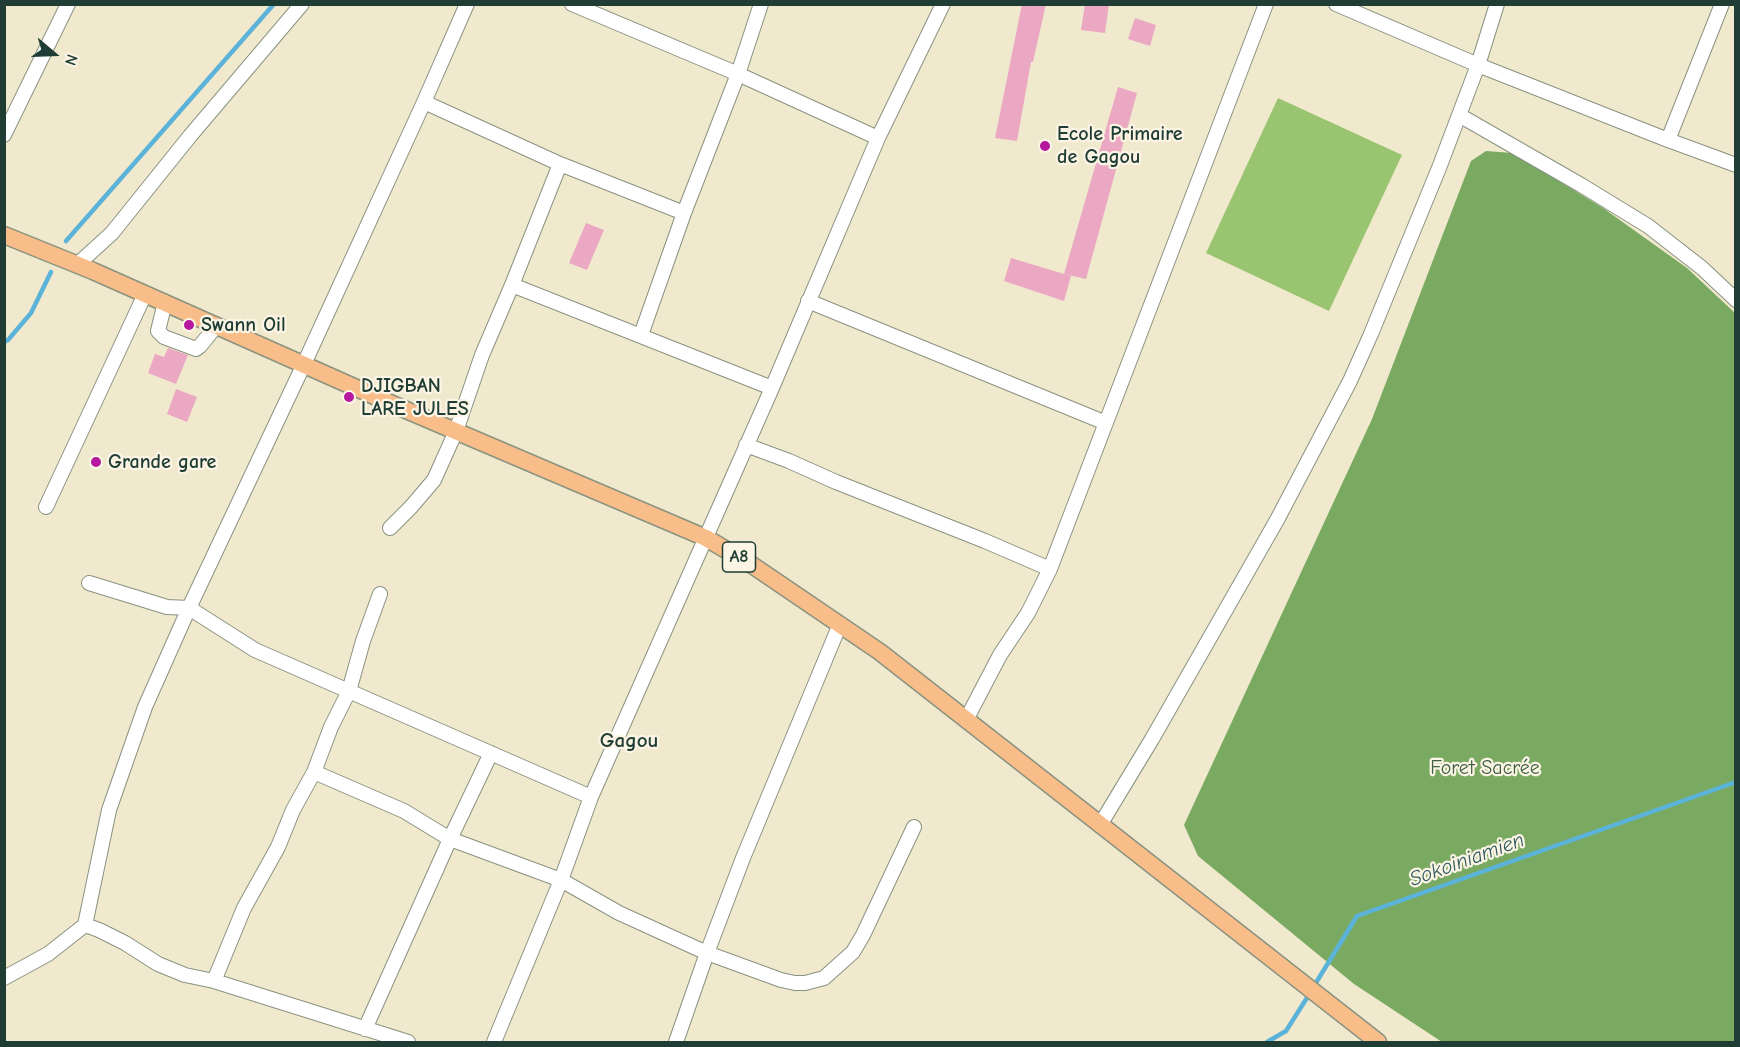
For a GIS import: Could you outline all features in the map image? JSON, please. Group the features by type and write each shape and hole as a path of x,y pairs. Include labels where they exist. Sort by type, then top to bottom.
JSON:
{"main road":[{"name":"A8","path":"4,235 78,264 456,431 706,538 752,565 880,652 1297,977 1376,1042"}],"street":[{"path":"4,135 68,4"},
{"path":"78,264 112,233 190,136 302,4"},
{"path":"4,978 48,954 85,925 109,810 146,707 189,608 304,364 467,4"},
{"path":"573,4 738,74 878,138"},
{"path":"641,335 684,213 738,74 761,4"},
{"path":"494,1042 561,880 591,797 772,388 878,138 943,4"},
{"path":"966,720 1000,655 1028,613 1050,569 1266,4"},
{"path":"1336,4 1478,65 1736,165"},
{"path":"1100,825 1315,451 1371,334 1459,115 1497,4"},
{"path":"1668,140 1722,4"},
{"path":"424,102 560,164 684,213"},
{"path":"1459,115 1648,226 1702,268 1736,300"},
{"path":"390,528 434,480 456,431 482,356 560,164"},
{"path":"512,285 772,388"},
{"path":"46,507 145,294"},
{"path":"808,301 1106,423"},
{"path":"158,331 165,302"},
{"path":"134,319 158,331 164,337 196,349 217,325"},
{"path":"746,445 1050,569"},
{"path":"89,583 167,608 189,608 255,650 591,797"},
{"path":"214,981 244,908 278,847 292,810 314,772 331,727 350,690 363,640 380,594"},
{"path":"676,1042 743,858 840,624"},
{"path":"365,1029 491,753"},
{"path":"314,772 404,811 450,839 561,880 619,913 707,953 795,983 806,983 824,978 846,959 858,943 914,827"},
{"path":"85,925 125,943 158,964 185,975 214,981 408,1042"}],"green space":[{"path":"1278,98 1402,155 1329,311 1206,253"},
{"name":"Foret Sacrée","path":"1486,151 1513,153 1603,208 1687,268 1735,313 1735,1042 1442,1042 1354,984 1198,856 1184,825 1372,419 1471,161"}],"building":[{"path":"1022,4 1046,4 1033,62 1031,62 1017,141 995,138"},
{"path":"1085,4 1109,4 1105,33 1081,30"},
{"path":"1135,18 1156,25 1150,46 1128,39"},
{"path":"1118,87 1137,93 1086,279 1064,274"},
{"path":"586,223 604,230 587,270 569,263"},
{"path":"1011,258 1071,276 1064,301 1004,281"},
{"path":"168,348 188,355 176,384 148,373 155,354 164,357"},
{"path":"176,389 197,397 187,422 167,414"}],"waterway":[{"path":"66,241 274,4"},
{"path":"4,342 31,313 51,272"},
{"name":"Sokoiniamien","path":"1314,986 1357,916 1736,782"},
{"name":"Sokoiniamien","path":"1267,1042 1286,1031 1310,993"}],"place":[{"name":"Ecole Primaire de Gagou","path":"1045,146"},
{"name":"Swann Oil","path":"189,325"},
{"name":"DJIGBAN LARE JULES","path":"349,397"},
{"name":"Grande gare","path":"96,462"}],"district":[{"name":"Gagou","path":"629,741"}]}
